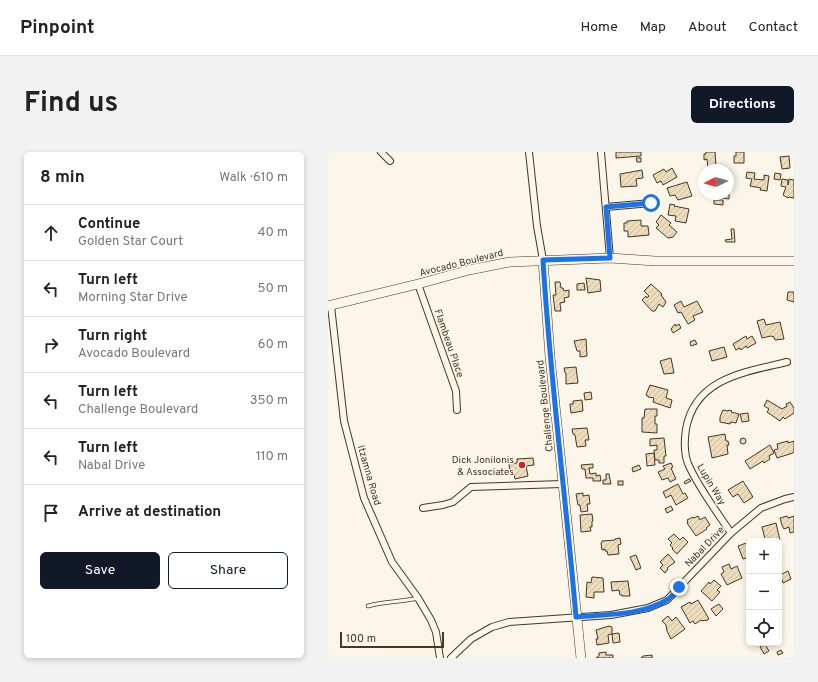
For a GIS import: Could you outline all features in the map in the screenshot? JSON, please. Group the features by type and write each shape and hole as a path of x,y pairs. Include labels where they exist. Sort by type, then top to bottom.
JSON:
{"main road":[{"name":"Avocado Boulevard","path":"330,306 469,270 510,262 610,258 662,261 794,261"},
{"name":"Challenge Boulevard","path":"543,260 550,357 562,484 581,658"}],"street":[{"path":"381,152 390,161"},
{"name":"Challenge Boulevard","path":"529,152 537,226 543,260"},
{"path":"601,152 610,258"},
{"path":"606,207 651,203"},
{"name":"Flambeau Place","path":"418,284 456,391 456,410"},
{"name":"Itzamna Road","path":"330,306 344,421 364,498 392,562 432,620 436,632 440,658"},
{"name":"Lupin Way","path":"731,533 706,496 690,468 685,444 688,420 700,399 718,383 725,379 749,371 788,362"},
{"path":"423,508 453,502 471,487 562,484"},
{"name":"Nabal Drive","path":"451,658 471,639 492,627 509,622 611,615 648,608 667,600 731,533 761,508 794,497"}],"lane":[{"path":"368,606 381,602 405,601 418,598"}],"building":[{"path":"616,152 641,152 641,156 616,158"},
{"path":"706,152 715,152 716,164 707,164 707,159 704,160 704,154 706,154"},
{"path":"736,152 744,152 744,163 734,163 734,156 736,156"},
{"path":"789,156 790,168 782,169 780,157"},
{"path":"636,158 641,158 641,162 637,162"},
{"path":"672,168 677,177 663,185 661,181 657,183 653,175 664,169 666,172"},
{"path":"642,170 643,178 636,179 637,186 621,187 620,174"},
{"path":"747,172 755,173 754,179 764,180 764,175 769,176 767,191 750,186 752,179 746,178"},
{"path":"775,173 781,174 780,180 774,179"},
{"path":"782,179 788,180 788,185 789,179 794,180 794,198 788,198 783,195 786,187 781,186"},
{"path":"687,182 692,196 678,200 675,195 670,196 667,188"},
{"path":"714,200 723,200 723,205 714,204"},
{"path":"670,204 689,209 686,223 675,221 676,216 668,215"},
{"path":"661,215 671,223 669,225 677,232 673,237 668,238 656,228 659,225 656,222"},
{"path":"641,220 641,226 648,226 649,235 628,237 628,231 624,231 624,223 627,223 627,221"},
{"path":"731,229 734,229 735,242 726,242 725,240 732,239"},
{"path":"586,278 600,280 601,291 588,293"},
{"path":"555,282 560,282 561,288 563,288 564,291 569,290 569,297 564,298 565,302 560,303 561,311 555,311 553,295 556,295"},
{"path":"584,283 585,290 577,290 577,284"},
{"path":"651,284 662,294 661,295 666,302 663,307 659,304 655,311 652,311 642,300 646,296 647,298 649,296 644,291"},
{"path":"788,292 794,292 794,302 787,300"},
{"path":"681,301 684,307 697,301 703,312 693,316 695,320 688,324 681,312 678,313 674,305"},
{"path":"764,319 766,325 780,322 784,339 775,340 774,337 771,336 762,338 757,321"},
{"path":"675,324 676,326 679,324 681,328 673,333 671,329"},
{"path":"746,336 747,339 752,336 756,343 747,348 746,346 741,350 740,348 736,350 733,344"},
{"path":"586,339 587,356 580,357 580,351 577,351 574,341"},
{"path":"695,340 697,344 691,346 690,342"},
{"path":"724,347 727,357 712,361 709,351"},
{"path":"671,358 674,373 664,374 660,361"},
{"path":"576,367 578,383 566,384 566,373 564,368"},
{"path":"650,385 668,390 666,398 672,400 670,408 653,402 654,398 646,395"},
{"path":"591,392 592,399 585,400 584,393"},
{"path":"582,400 583,411 571,413 570,404 573,404 573,401"},
{"path":"767,400 782,409 790,402 794,408 794,413 785,419 783,417 780,421 767,412 769,409 764,406"},
{"path":"645,409 657,409 655,424 657,424 657,433 642,432 642,418 644,418"},
{"path":"723,410 729,410 739,414 736,423 731,422 730,424 720,422 720,417"},
{"path":"748,413 749,421 742,422 740,414"},
{"path":"587,428 589,440 585,440 586,446 577,447 575,435 573,434 572,429"},
{"path":"725,434 726,441 728,441 729,445 727,445 728,454 712,458 708,437"},
{"path":"664,438 666,456 664,456 664,463 659,463 659,460 655,460 654,450 657,450 657,445 650,446 650,439"},
{"path":"743,438 746,441 743,444 740,441"},
{"path":"788,441 788,443 794,441 793,453 777,458 774,450 778,449 777,444"},
{"path":"770,445 774,453 769,456 770,459 764,463 763,461 750,469 745,461"},
{"path":"654,453 655,465 647,466 646,454"},
{"path":"533,458 534,465 526,466 528,476 515,479 514,474 510,474 509,464 517,463 517,459"},
{"path":"671,463 673,467 671,468 676,479 670,482 668,478 662,480 658,472 665,469 663,466"},
{"path":"593,464 593,468 589,468 590,474 596,473 596,476 600,475 601,481 593,481 593,478 586,478 585,469 582,469 581,465"},
{"path":"639,465 641,469 633,472 632,468"},
{"path":"606,474 609,474 611,484 603,484 603,480 606,480"},
{"path":"689,479 691,481 685,484 684,482"},
{"path":"618,481 623,481 623,485 618,485"},
{"path":"743,481 753,497 744,503 738,494 733,497 728,490"},
{"path":"678,484 683,494 685,493 688,498 676,505 671,495 666,498 663,492"},
{"path":"583,493 583,496 589,495 590,504 587,504 588,511 581,512 576,494"},
{"path":"671,506 673,510 667,513 665,509"},
{"path":"592,514 593,521 592,527 590,527 591,531 581,532 580,515"},
{"path":"698,516 700,520 705,517 710,525 706,528 707,529 696,536 687,523 687,520"},
{"path":"787,516 788,518 794,516 794,532 790,533 789,527 784,529 782,525 780,518"},
{"path":"776,523 779,538 765,538 762,527"},
{"path":"674,534 680,540 683,537 688,542 677,554 672,549 673,548 670,545 672,543 668,539"},
{"path":"620,538 621,544 618,545 619,554 608,555 605,549 602,550 602,541"},
{"path":"746,543 746,558 743,559 738,546"},
{"path":"668,554 675,562 667,568 668,569 665,573 660,568 663,565 660,562"},
{"path":"636,555 641,568 636,570 630,557"},
{"path":"729,564 731,569 737,566 742,578 727,585 721,574 724,572 722,567"},
{"path":"788,571 791,579 783,583 782,574"},
{"path":"592,577 603,578 604,592 594,592 594,598 586,597 587,582 591,583"},
{"path":"714,580 721,586 717,590 720,592 712,601 701,591 709,582 710,584"},
{"path":"628,581 630,596 620,595 619,590 612,591 611,582"},
{"path":"698,600 709,619 706,621 701,620 695,624 693,621 690,623 681,607"},
{"path":"719,604 723,609 716,616 711,609"},
{"path":"668,616 672,621 676,617 685,629 671,639 666,625 662,621"},
{"path":"609,626 612,627 612,634 608,635 609,643 597,645 596,639 598,639 596,630"},
{"path":"619,633 620,642 613,643 612,634"},
{"path":"766,646 769,651 764,654 760,647"},
{"path":"781,650 783,653 778,655 777,652"},
{"path":"606,652 606,655 613,655 613,658 596,658 599,656 599,653"},
{"path":"652,655 652,658 641,658 643,656"}],"place":[{"name":"Dick Jonilonis & Associates","path":"522,465"}],"route":[{"path":"651,203 606,207 610,258 543,260 547,320 576,617 611,615 648,608 671,598 679,587"}]}
